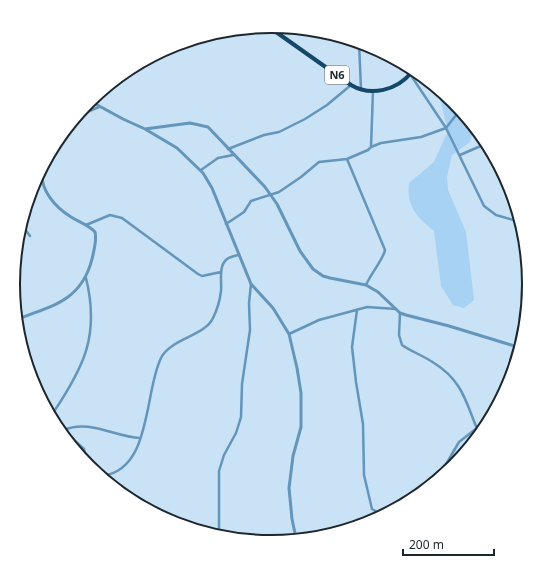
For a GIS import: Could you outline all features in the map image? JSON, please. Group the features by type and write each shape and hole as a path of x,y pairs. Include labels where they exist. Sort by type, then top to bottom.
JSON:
{"highway":[{"name":"N6","path":"279,33 351,85 361,90 373,91 393,87 409,74"}],"street":[{"path":"359,49 361,90"},
{"path":"412,75 446,128 484,206 496,215 514,220"},
{"path":"228,149 266,134 279,132 305,119 327,105 351,85"},
{"path":"371,147 371,109 373,91"},
{"path":"96,105 145,129 177,148 201,170 212,188 251,284 273,308 289,334 301,393 301,427 293,456 289,488 295,535"},
{"path":"90,111 99,107"},
{"path":"226,224 244,212 251,201 271,196 301,177 319,162 347,159 381,143 421,137 446,128 456,114"},
{"path":"145,129 179,123 199,124 212,130 271,196 277,204 300,251 314,269 323,276 366,285 378,292 400,313 515,345"},
{"path":"460,156 481,145"},
{"path":"201,170 218,158 233,155"},
{"path":"347,159 385,250 366,285"},
{"path":"22,317 61,302 74,292 86,278 93,257 96,234 94,230 69,216 49,195 42,182"},
{"path":"85,225 110,216 122,218 198,274 202,276 222,272"},
{"path":"26,231 30,236"},
{"path":"107,475 121,470 140,438 161,358 178,342 209,324 213,318 219,298 222,272 227,260 238,255"},
{"path":"54,411 74,381 84,360 90,335 90,292 86,278"},
{"path":"219,530 219,471 224,455 236,432 241,416 242,384 250,330 249,303 251,284"},
{"path":"289,334 319,320 367,307 396,309"},
{"path":"357,310 352,347 363,424 364,475 372,509 378,512"},
{"path":"400,313 399,335 402,344 434,363 456,381 463,393 477,428 460,442 446,465"},
{"path":"66,429 74,426 86,427 128,437 140,438"},
{"path":"71,437 84,449 85,453"}],"shaded area":[{"path":"440,98 472,133 470,142 452,155 447,177 448,190 466,232 474,300 464,308 453,305 441,286 434,231 418,216 411,205 409,198 409,183 434,162 448,131"}]}
